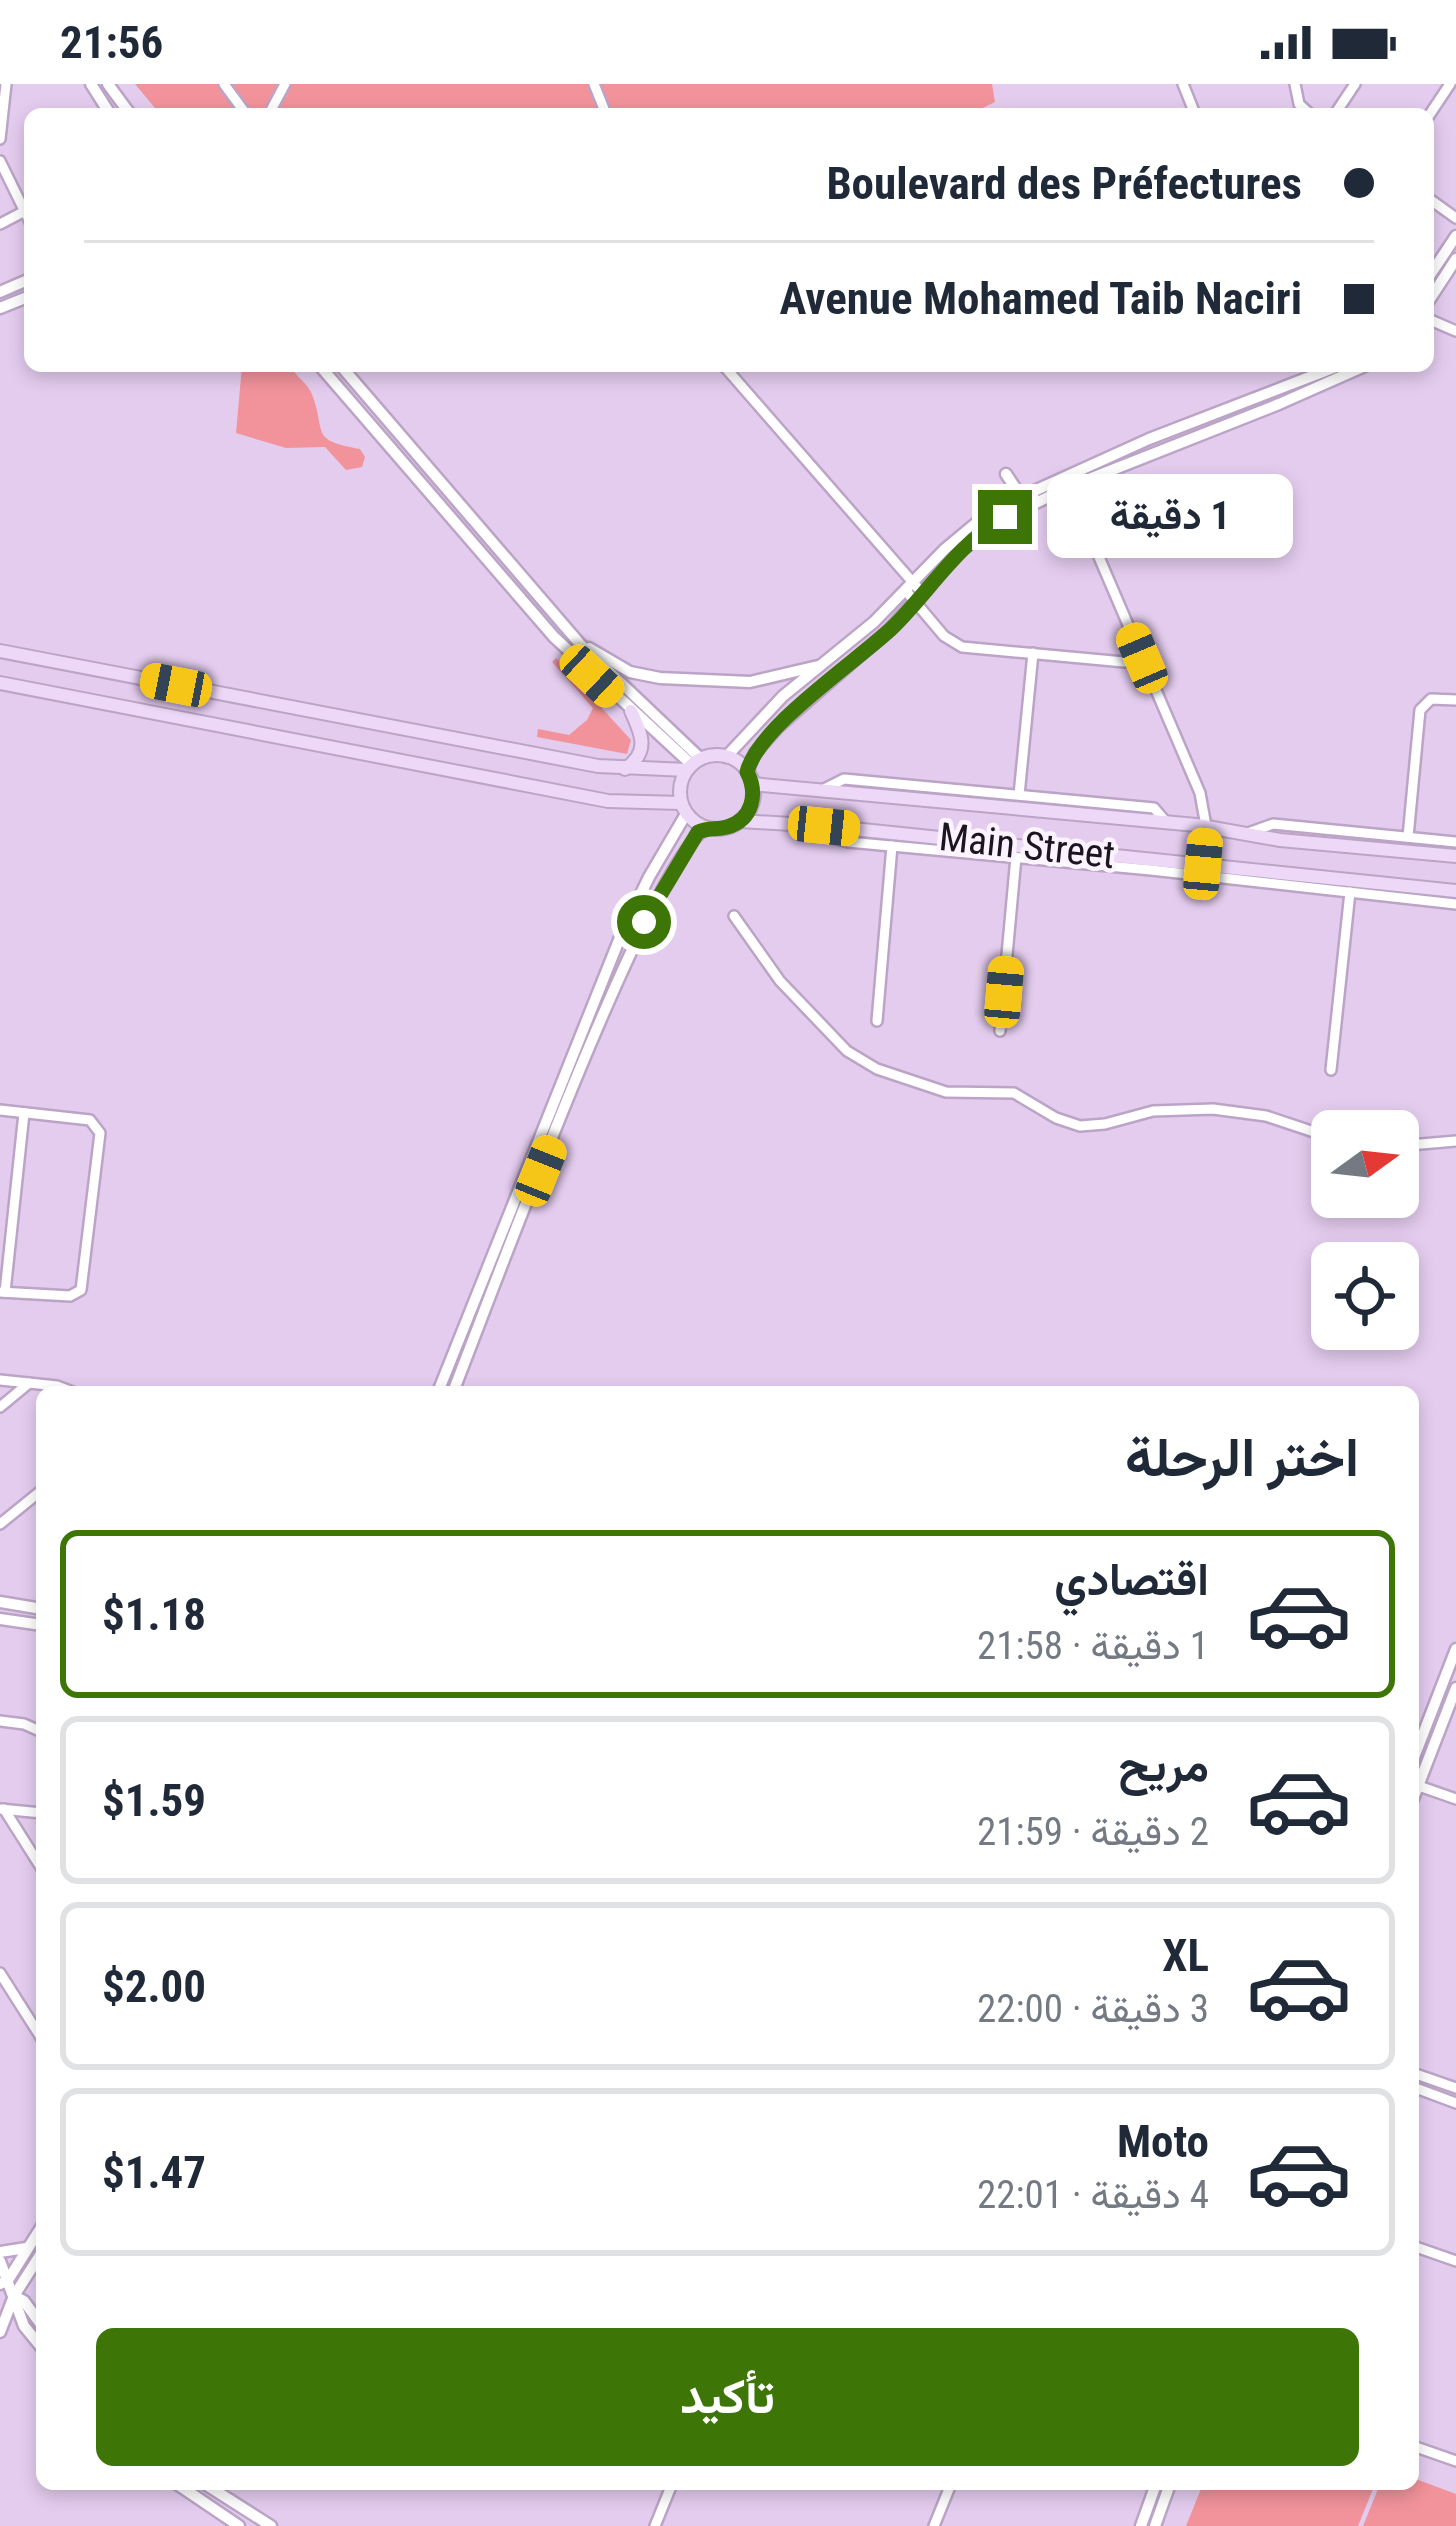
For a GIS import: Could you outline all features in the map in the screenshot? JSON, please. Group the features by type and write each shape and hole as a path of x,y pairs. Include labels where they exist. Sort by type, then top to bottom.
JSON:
{"main road":[{"path":"0,651 626,770 693,765 726,757 750,778 752,804 740,820 724,828 707,828 684,808 608,801 0,682"},
{"path":"136,708 140,677"},
{"path":"208,723 212,692"},
{"path":"626,770 638,758 643,743 631,712"},
{"path":"684,808 681,783 693,765"},
{"name":"Main Street","path":"750,778 822,790 1206,826 1456,856"},
{"name":"Main Street","path":"740,820 1456,891"}],"street":[{"path":"0,139 6,84"},
{"path":"224,84 242,108"},
{"path":"0,160 24,211"},
{"path":"1434,269 1456,236"},
{"path":"1434,293 1456,259"},
{"path":"325,372 554,637 693,765"},
{"path":"346,372 580,644 693,765"},
{"path":"729,372 956,644 1124,662 1142,658"},
{"path":"726,757 772,706 909,588 975,522 1020,494 1305,379 1337,372"},
{"path":"750,778 755,753 778,727 919,598 980,532 1016,510 1305,379"},
{"path":"1006,474 1020,494"},
{"path":"1069,487 1200,794 1206,826 1203,864"},
{"path":"580,644 621,668 660,678 751,682 821,665"},
{"path":"1019,795 1033,653"},
{"path":"1408,837 1420,710 1431,699 1456,700"},
{"path":"822,790 844,779 1019,795 1154,808 1164,814 1166,822"},
{"path":"441,1386 630,915 684,808"},
{"path":"1245,834 1273,824 1456,842"},
{"path":"824,826 838,840 1456,904"},
{"path":"455,1386 644,922 687,846 707,828"},
{"path":"877,1022 892,846"},
{"path":"1000,1031 1016,857"},
{"path":"1331,1070 1350,892"},
{"path":"734,916 780,981 847,1051 877,1069 946,1092 1013,1093 1080,1126 1153,1111 1213,1109 1266,1116 1311,1131"},
{"path":"0,1110 24,1112 86,1120 97,1125 100,1137 81,1290 70,1296 2,1292 24,1112"},
{"path":"1419,1144 1456,1141"},
{"path":"0,1380 44,1386"},
{"path":"0,1408 29,1383"},
{"path":"0,1525 36,1495"},
{"path":"0,1602 36,1608"},
{"path":"0,1619 36,1624"},
{"path":"1419,1745 1456,1649"},
{"path":"1419,1780 1456,1688"},
{"path":"0,1721 36,1729"},
{"path":"1419,1791 1456,1799"},
{"path":"2,1809 36,1813"},
{"path":"2,1809 36,1860"},
{"path":"0,1973 36,2029"},
{"path":"1419,2074 1456,2088"},
{"path":"1419,2089 1456,2103"},
{"path":"4,2282 36,2235"},
{"path":"28,2246 0,2256 4,2282 36,2341"},
{"path":"1419,2248 1456,2261"},
{"path":"1,2331 14,2296 36,2261"},
{"path":"14,2296 36,2318"},
{"path":"1,2331 24,2326"},
{"path":"1419,2448 1456,2461"},
{"path":"186,2490 239,2526"},
{"path":"215,2490 272,2526"},
{"path":"655,2526 670,2490"},
{"path":"934,2526 949,2490"},
{"path":"1141,2526 1154,2490"},
{"path":"1155,2526 1168,2490"}],"shaded area":[{"path":"135,84 992,84 995,102 982,108 155,108"},
{"path":"241,372 295,372 311,392 327,438 360,449 365,457 362,467 346,470 325,447 286,448 236,433"},
{"path":"556,658 631,740 627,754 537,737 538,729 569,735 593,708 552,662"},
{"path":"1419,2480 1456,2494 1456,2526 1363,2526 1378,2490 1419,2490"},
{"path":"1201,2490 1373,2490 1358,2526 1186,2526"}],"route":[{"path":"644,922 698,832 730,826 749,810 753,790 747,772 760,746 904,616 980,532 1005,517"}]}
